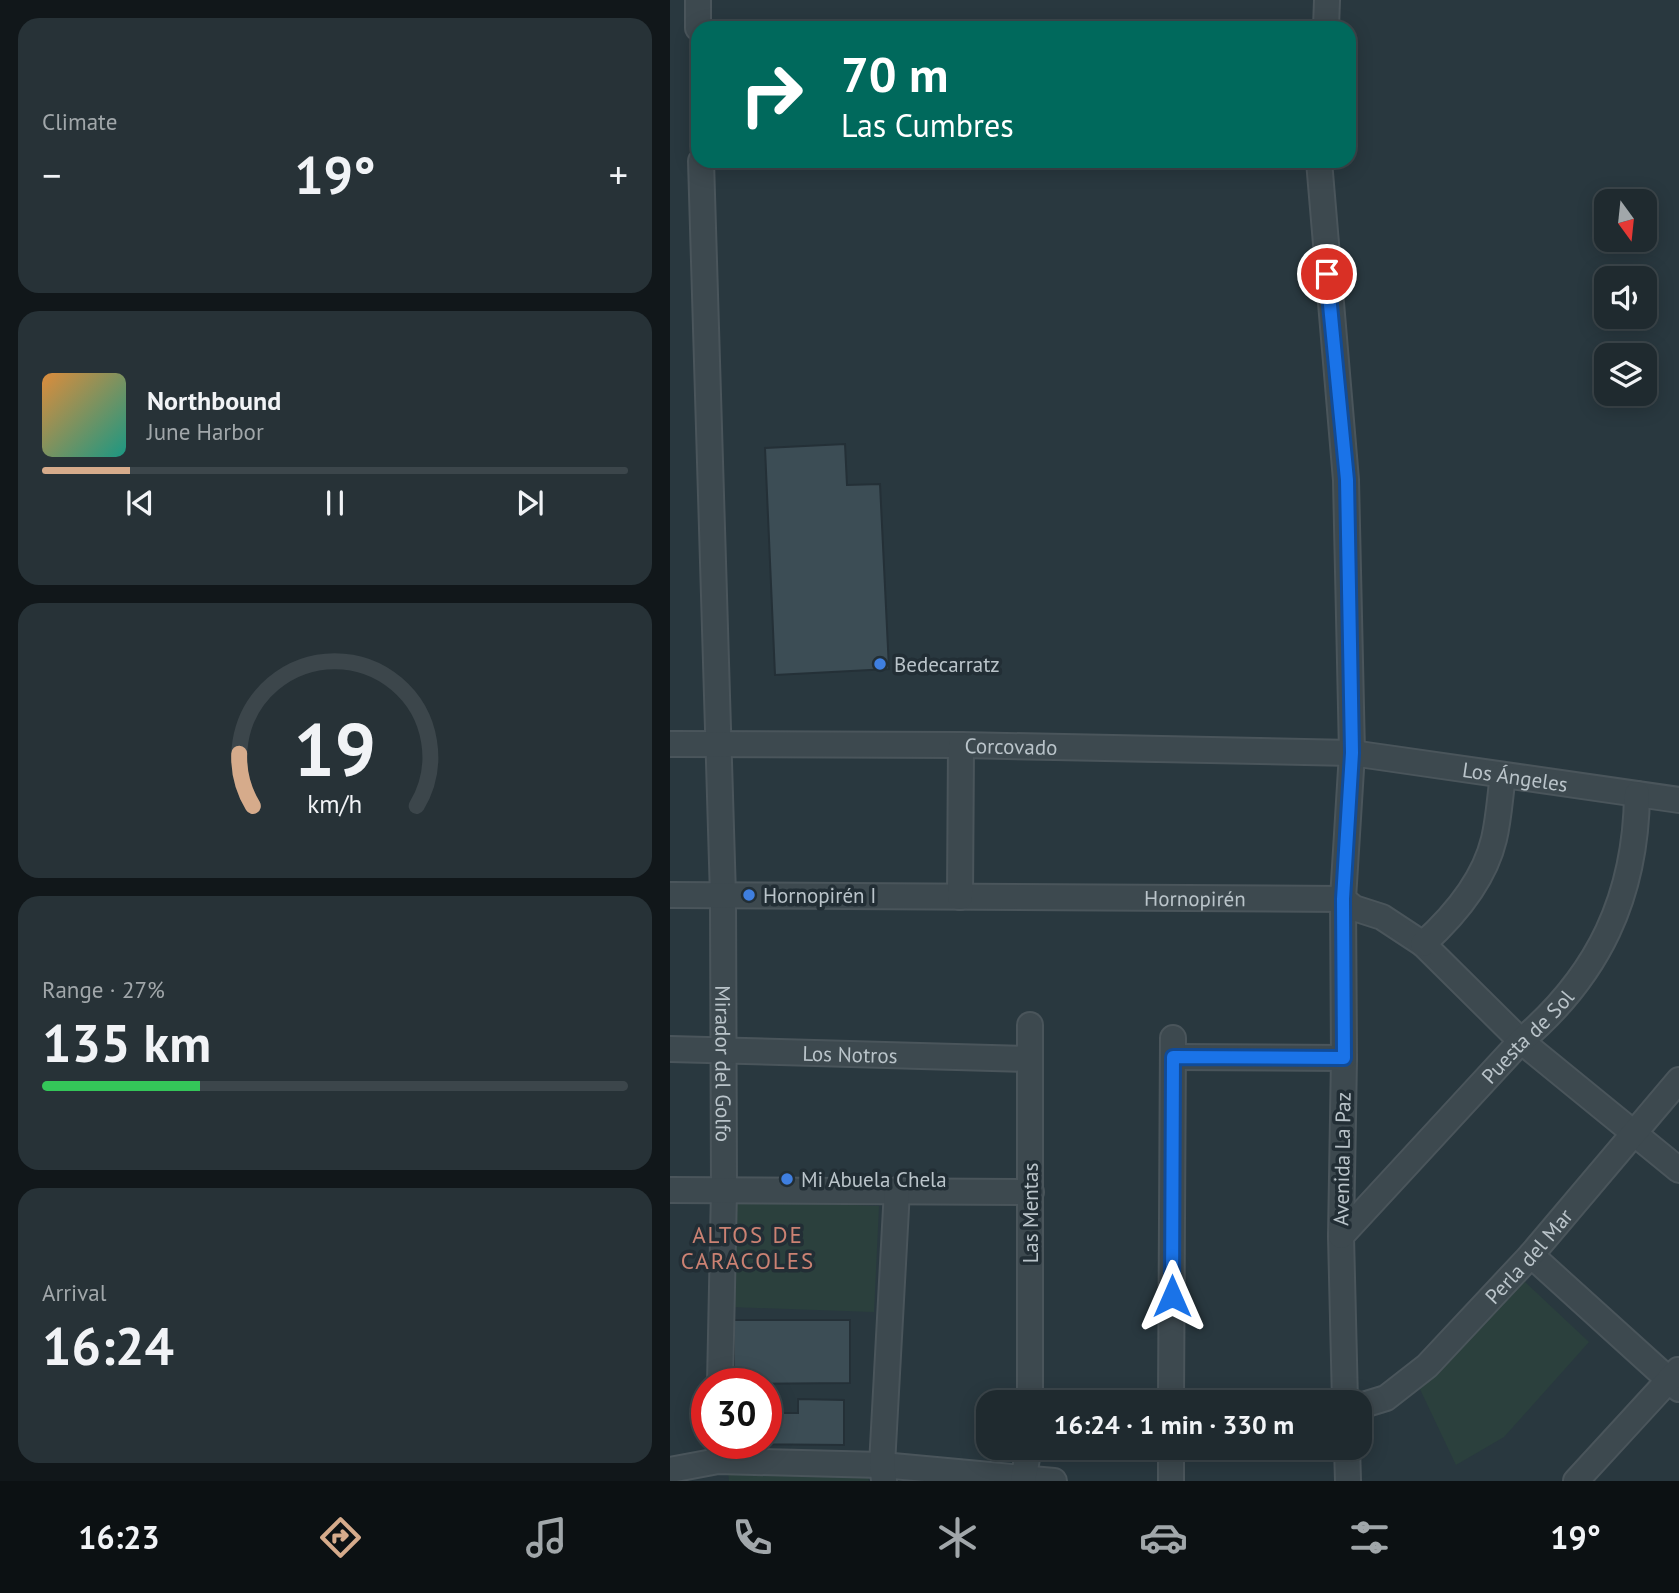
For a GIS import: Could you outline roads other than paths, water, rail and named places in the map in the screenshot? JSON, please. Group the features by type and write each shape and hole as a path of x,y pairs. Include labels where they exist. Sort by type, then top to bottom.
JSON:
{"street":[{"path":"698,0 698,21"},
{"path":"1326,21 1327,0"},
{"name":"Mirador del Golfo","path":"701,168 723,896 724,1190 720,1368"},
{"name":"Avenida La Paz","path":"1320,168 1347,480 1352,753 1343,899 1344,1058 1340,1236 1346,1390"},
{"name":"Corcovado","path":"670,744 1352,753"},
{"path":"960,897 961,746"},
{"name":"Los Ángeles","path":"1352,753 1679,800"},
{"path":"1422,944 1455,912 1468,895 1488,858 1494,838 1503,775"},
{"name":"Puesta de Sol","path":"1340,1236 1521,1041 1566,998 1585,973 1610,927 1623,894 1632,858 1637,794"},
{"name":"Hornopirén","path":"670,895 1343,899 1354,908 1382,917 1422,944 1521,1041 1679,1170"},
{"name":"Las Mentas","path":"1030,1025 1030,1390"},
{"path":"1171,1390 1173,1048 1344,1058"},
{"name":"Los Notros","path":"670,1049 1030,1059"},
{"name":"Perla del Mar","path":"1372,1402 1386,1398 1427,1366 1531,1255 1679,1080"},
{"path":"670,1190 1030,1192"},
{"path":"883,1473 897,1190"},
{"path":"1531,1255 1675,1380 1576,1481"},
{"path":"1023,1479 1027,1460"},
{"path":"1171,1460 1171,1481"},
{"path":"1347,1460 1348,1481"},
{"path":"670,1471 719,1462 1054,1481"}],"place":[{"name":"Bedecarratz","path":"880,664"},
{"name":"Hornopirén I","path":"749,895"},
{"name":"Mi Abuela Chela","path":"787,1179"}],"district":[{"name":"ALTOS DE CARACOLES","path":"748,1247"}]}
